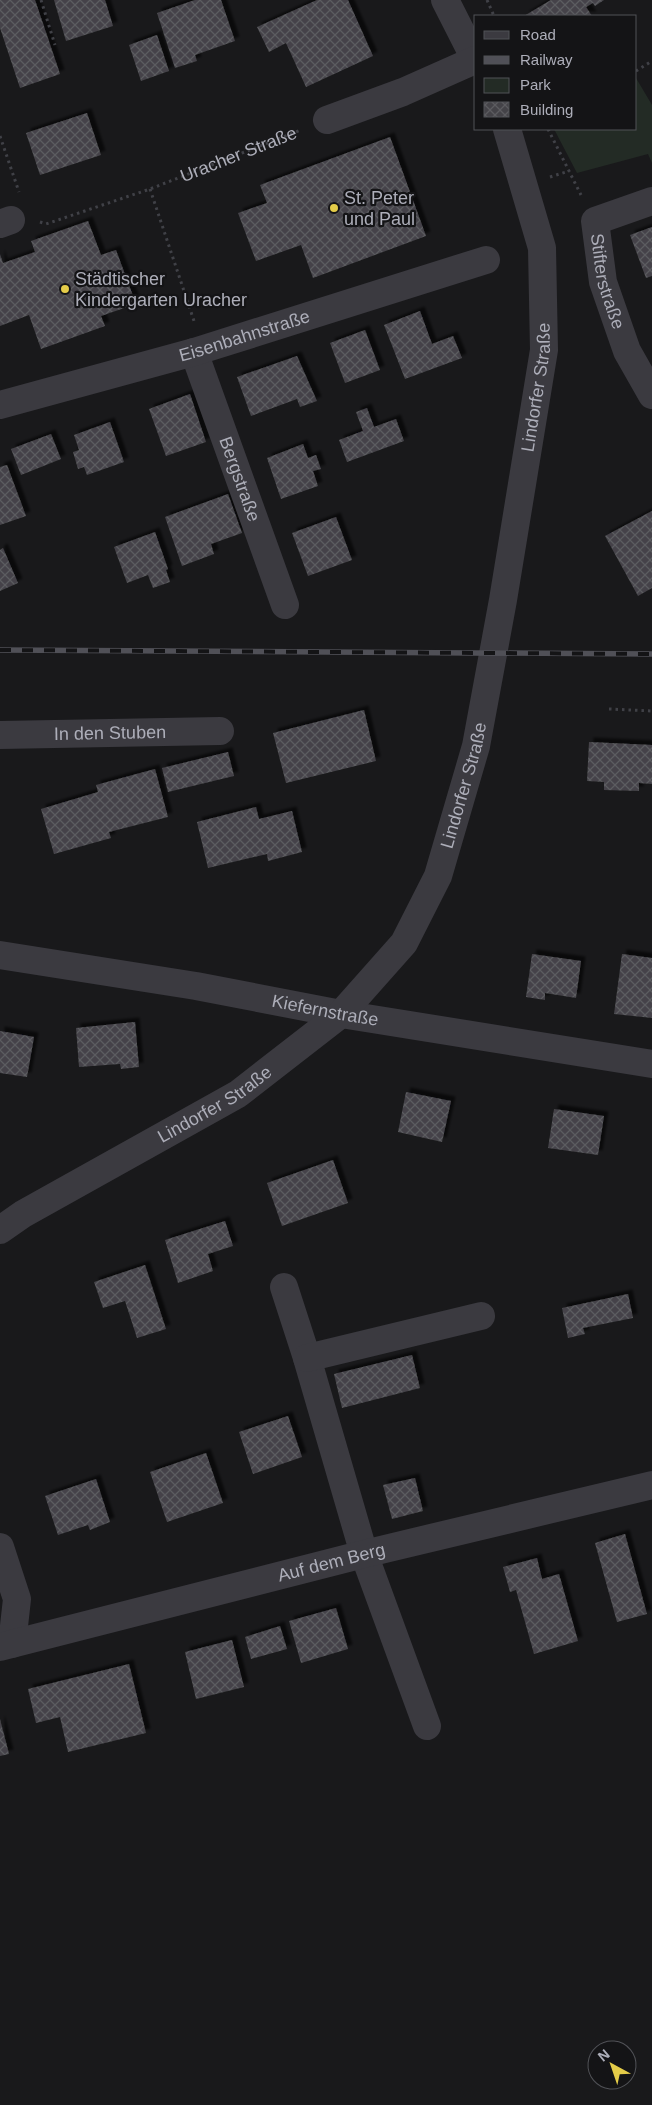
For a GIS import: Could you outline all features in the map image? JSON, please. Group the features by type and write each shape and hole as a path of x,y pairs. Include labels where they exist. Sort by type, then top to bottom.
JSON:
{"street":[{"path":"454,4 474,58"},
{"path":"327,120 408,90 474,61"},
{"name":"Lindorfer Straße","path":"0,1230 23,1214 238,1094 341,1014 404,943 438,876 476,746 503,600 544,350 542,248 507,130"},
{"name":"Stifterstraße","path":"652,201 595,222 603,282 628,351 652,395"},
{"name":"Eisenbahnstraße","path":"0,405 194,352 486,260"},
{"name":"Bergstraße","path":"194,352 285,604"},
{"name":"In den Stuben","path":"0,735 220,731"},
{"name":"Kiefernstraße","path":"0,955 196,986 341,1014 652,1064"},
{"path":"284,1287 307,1358 364,1554 427,1726"},
{"path":"307,1358 481,1316"},
{"name":"Auf dem Berg","path":"0,1547 16,1599 6,1646 364,1554 652,1485"}],"path":[{"path":"41,0 56,45"},
{"path":"487,0 494,15"},
{"path":"637,70 652,61"},
{"name":"Uracher Straße","path":"13,220 46,224 150,189 327,120"},
{"path":"549,130 595,222"},
{"path":"0,136 13,220"},
{"path":"150,189 194,316 194,352"},
{"path":"609,710 652,711"}],"green space":[{"path":"637,80 652,105 652,163 648,154 577,173 555,130 637,130"}],"building":[{"path":"0,0 35,0 60,74 20,88 0,28"},
{"path":"54,0 105,0 113,26 66,41"},
{"path":"195,0 221,0 235,41 195,55 197,61 175,68 157,13"},
{"path":"317,0 348,0 373,56 306,87 286,43 269,52 257,27"},
{"path":"551,0 604,0 595,6 593,3 586,7 591,15 526,15"},
{"path":"157,35 169,71 141,81 129,45"},
{"path":"87,113 101,155 40,175 26,133"},
{"name":"St. Peter und Paul","path":"390,137 426,236 313,278 301,245 256,261 238,213 267,203 260,185"},
{"path":"88,221 101,255 116,250 136,304 101,316 105,326 41,349 29,315 0,326 0,254 3,263 35,252 31,241"},
{"path":"652,227 652,276 646,278 630,235"},
{"path":"420,311 432,344 453,336 462,358 405,379 384,325"},
{"path":"365,330 380,370 345,383 330,343"},
{"path":"297,356 317,401 300,407 297,399 251,416 237,377"},
{"path":"190,394 206,442 166,456 149,409"},
{"path":"367,408 374,427 396,419 404,441 347,462 339,440 363,431 356,412"},
{"path":"110,422 124,462 87,475 84,467 78,469 73,452 79,450 74,435"},
{"path":"51,434 61,459 21,475 11,449"},
{"path":"303,444 308,458 316,455 321,469 313,471 318,486 281,499 267,458"},
{"path":"7,465 26,516 0,525 0,467"},
{"path":"228,494 242,533 211,544 214,554 182,566 165,517"},
{"path":"652,511 652,588 638,596 605,536"},
{"path":"336,517 352,560 308,576 292,533"},
{"path":"155,532 168,569 166,570 170,582 153,588 148,575 127,583 114,547"},
{"path":"3,548 18,583 0,591 0,550"},
{"path":"364,710 376,761 286,783 273,733"},
{"path":"589,742 652,745 652,784 639,783 639,791 604,790 604,782 587,781"},
{"path":"228,752 234,776 168,792 162,768"},
{"path":"155,769 168,817 109,832 111,838 54,854 41,809 98,792 96,785"},
{"path":"256,807 259,819 292,811 302,852 268,861 267,854 208,868 197,822"},
{"path":"532,954 581,961 576,998 545,993 545,1000 526,997"},
{"path":"622,954 652,958 652,1018 614,1014"},
{"path":"135,1022 139,1067 121,1069 120,1064 79,1067 76,1028"},
{"path":"0,1031 34,1037 27,1077 0,1073"},
{"path":"406,1092 451,1101 442,1142 398,1132"},
{"path":"554,1109 604,1116 598,1155 548,1148"},
{"path":"333,1160 348,1203 282,1226 267,1183"},
{"path":"225,1221 233,1246 208,1254 213,1271 178,1283 165,1240"},
{"path":"145,1265 166,1329 137,1338 125,1301 103,1308 94,1282"},
{"path":"628,1294 633,1318 583,1328 585,1334 568,1338 562,1308"},
{"path":"412,1355 420,1388 342,1408 334,1374"},
{"path":"288,1416 302,1457 253,1474 239,1432"},
{"path":"206,1453 223,1503 167,1522 150,1472"},
{"path":"415,1478 423,1511 392,1519 383,1485"},
{"path":"96,1479 110,1522 90,1530 88,1525 58,1535 45,1496"},
{"path":"625,1534 647,1614 617,1622 595,1543"},
{"path":"537,1558 542,1579 559,1574 578,1641 534,1654 516,1590 510,1592 503,1567"},
{"path":"336,1608 348,1649 301,1663 289,1621"},
{"path":"280,1626 287,1649 251,1659 245,1637"},
{"path":"232,1640 244,1687 196,1699 185,1652"},
{"path":"129,1664 146,1733 68,1752 60,1717 36,1723 28,1689"},
{"path":"0,1719 9,1754 0,1756"}],"railway":[{"path":"0,650 652,654"}],"place":[{"name":"St. Peter und Paul","path":"334,208"},
{"name":"Städtischer Kindergarten Uracher","path":"65,289"}]}
